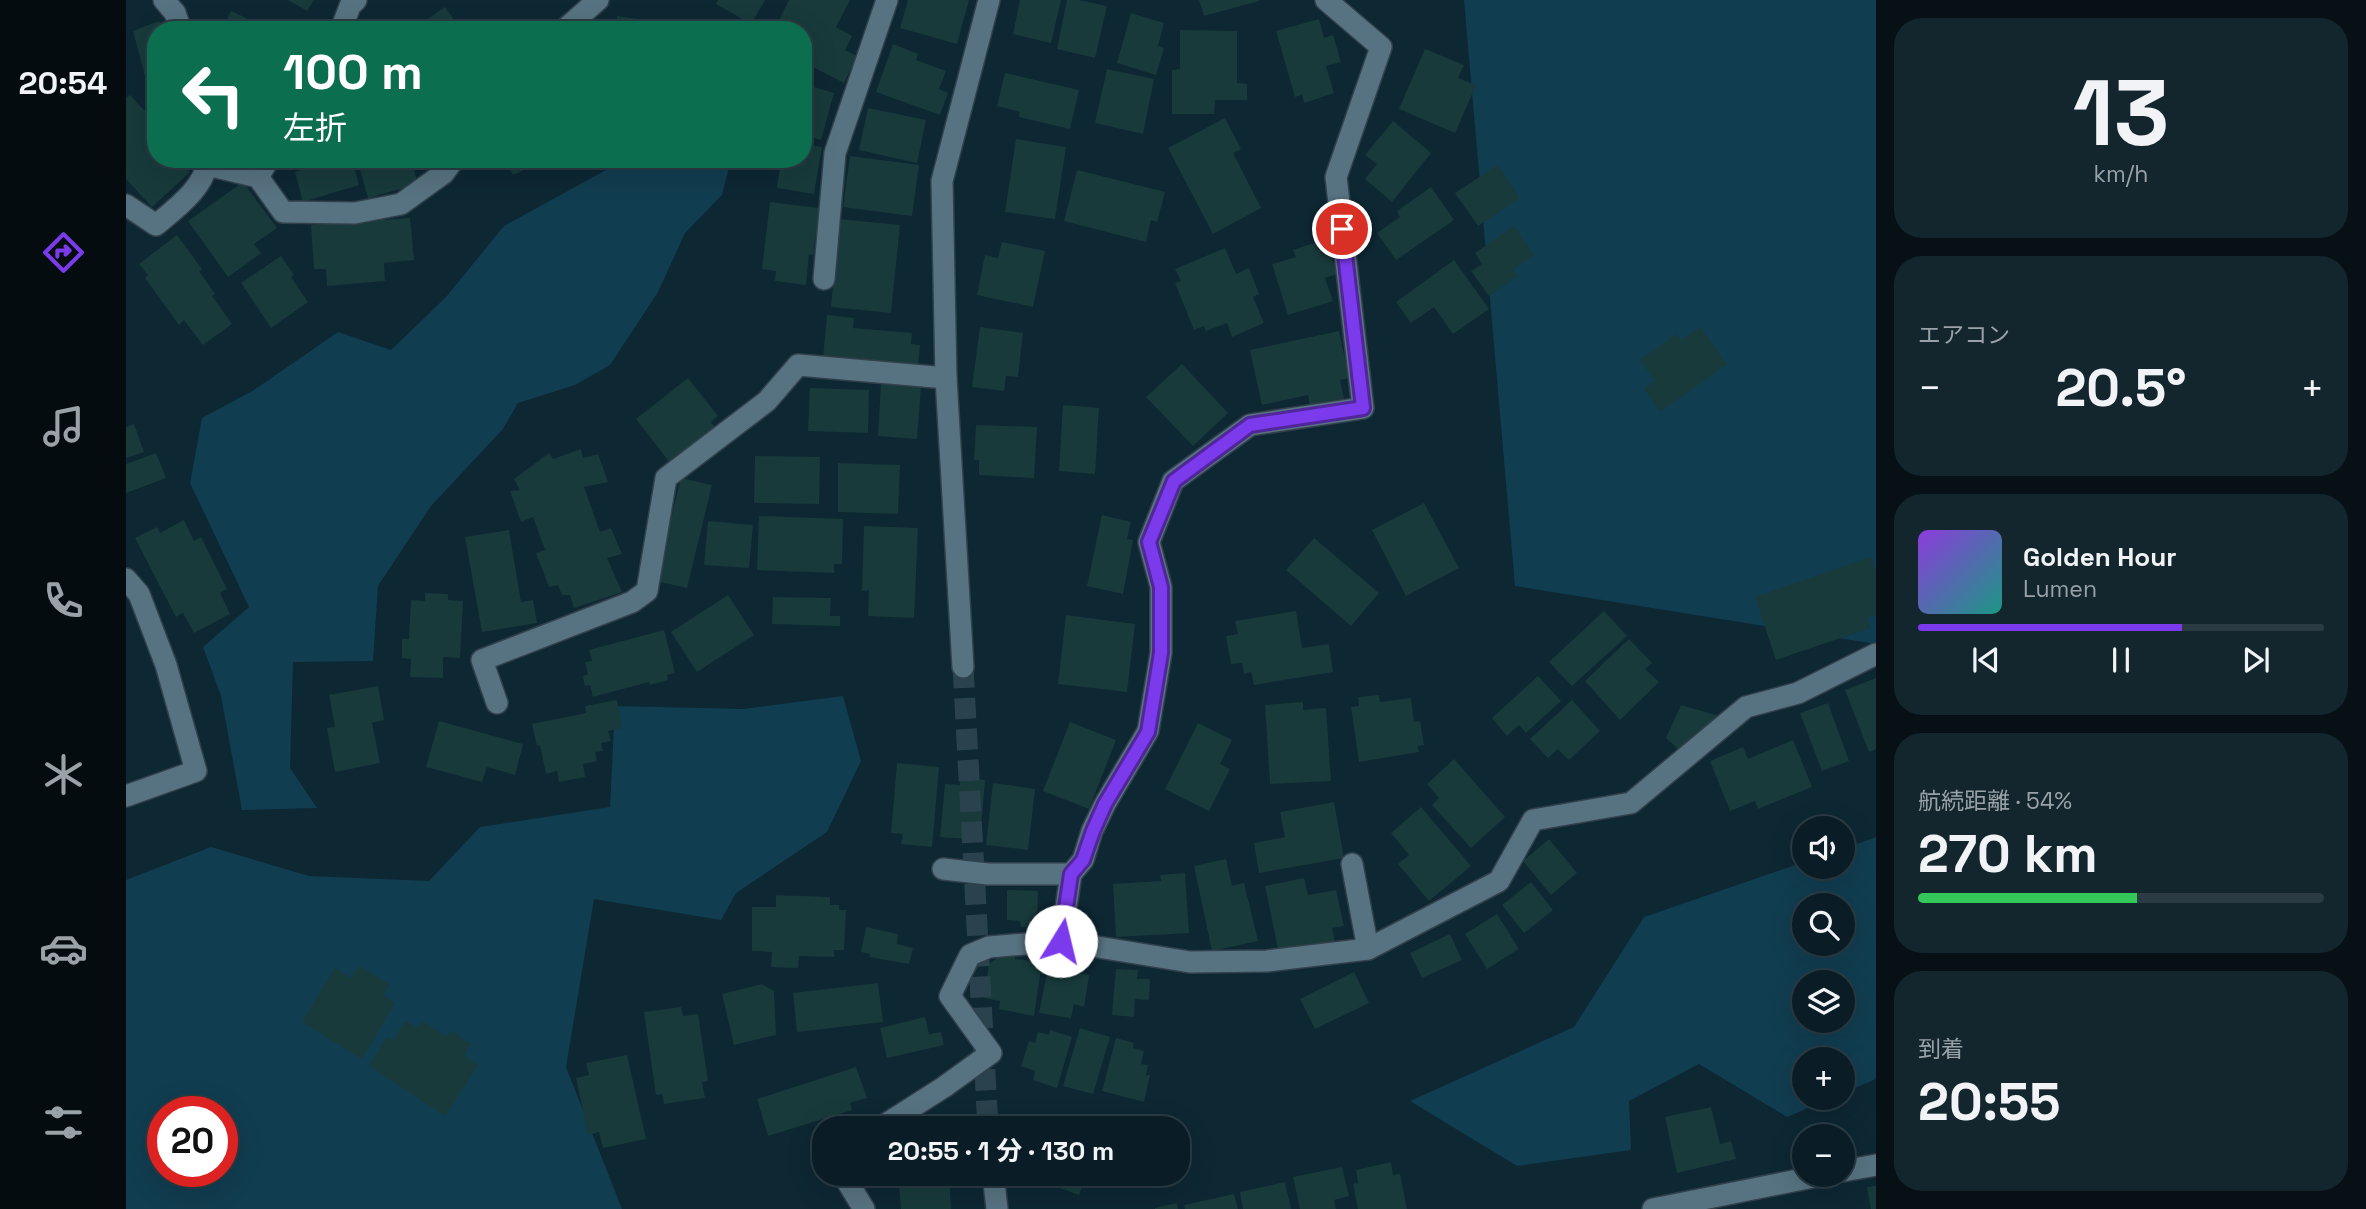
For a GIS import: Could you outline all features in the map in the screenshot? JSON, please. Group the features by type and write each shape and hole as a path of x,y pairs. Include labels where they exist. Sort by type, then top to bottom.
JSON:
{"street":[{"path":"344,21 350,6 356,0"},
{"path":"574,21 598,0"},
{"path":"824,279 835,153 887,0"},
{"path":"963,667 946,378 942,181 989,0"},
{"path":"1061,941 1071,874 1083,860 1105,804 1148,732 1161,653 1161,587 1149,542 1174,481 1250,425 1363,408 1336,177 1381,47 1326,0"},
{"path":"126,205 156,225 192,193 204,168"},
{"path":"263,168 283,212 355,213 401,204 448,168"},
{"path":"497,703 482,660 632,602 647,591 666,478 767,401 798,365 946,378"},
{"path":"126,579 139,594 166,665 196,771 126,796"},
{"path":"898,1116 991,1053 950,996 970,955 989,947 1061,941 1190,961 1267,961 1368,949 1499,881 1533,820 1631,803 1746,707 1798,693 1876,654"},
{"path":"1352,864 1368,949"},
{"path":"943,869 988,874 1071,874"},
{"path":"1855,1169 1876,1165"},
{"path":"1653,1209 1792,1181"},
{"path":"850,1186 864,1209"},
{"path":"994,1186 997,1209"}],"shaded area":[{"path":"1464,0 1876,0 1876,644 1515,586"},
{"path":"610,168 729,168 722,195 685,233 658,292 610,365 575,385 518,403 503,429 431,506 378,586 373,661 293,662 290,768 317,808 242,810 221,696 203,647 249,607 190,483 202,418 254,390 338,332 391,350 446,297 504,226"},
{"path":"843,696 861,761 827,832 736,893 721,920 594,899 566,1067 622,1209 126,1209 126,880 211,847 309,876 429,881 480,827 610,807 615,706 743,709"},
{"path":"1876,837 1876,1079 1855,1088 1855,1047 1792,1047 1792,1110 1803,1110 1787,1117 1699,1064 1629,1101 1631,1150 1517,1166 1410,1101 1574,1027 1644,917 1792,866 1792,879 1855,879 1855,845"}],"building":[{"path":"288,0 314,0 307,11"},
{"path":"718,0 765,0 753,21 746,21 716,4"},
{"path":"789,0 850,0 836,27 852,36 845,50 857,56 844,83 812,67 812,21 778,21"},
{"path":"908,0 969,0 957,44 900,28"},
{"path":"1020,0 1061,0 1051,43 1013,34"},
{"path":"1067,0 1107,6 1095,58 1057,49"},
{"path":"1199,0 1259,0 1259,1 1204,16"},
{"path":"445,7 455,21 425,21"},
{"path":"231,11 253,21 226,21"},
{"path":"1131,13 1164,23 1158,46 1164,48 1156,75 1117,63"},
{"path":"617,16 654,21 616,21"},
{"path":"1319,19 1324,38 1333,35 1341,62 1326,66 1334,93 1304,103 1302,95 1295,97 1276,31"},
{"path":"147,26 147,83 133,31"},
{"path":"1180,30 1237,31 1237,83 1247,84 1247,100 1215,100 1214,114 1172,114 1172,70 1180,69"},
{"path":"893,44 918,54 916,60 946,71 939,89 948,93 940,115 876,92"},
{"path":"1425,49 1464,65 1458,78 1476,85 1455,133 1399,109"},
{"path":"1107,69 1154,79 1143,134 1095,123"},
{"path":"1005,73 1079,90 1070,129 1019,117 1020,112 997,106"},
{"path":"812,87 834,93 821,140 812,138"},
{"path":"130,95 147,113 147,168 186,168 190,172 152,207 126,179 126,98"},
{"path":"868,108 926,120 917,163 859,150"},
{"path":"1225,118 1241,149 1233,153 1261,208 1213,234 1168,148"},
{"path":"1393,121 1431,153 1392,202 1365,179 1377,164 1365,155"},
{"path":"1016,139 1066,147 1055,219 1005,212"},
{"path":"812,145 822,147 814,194 777,188 780,168 812,168"},
{"path":"850,156 919,165 912,216 843,207"},
{"path":"1498,165 1520,198 1478,226 1455,193"},
{"path":"354,168 359,185 303,202 295,172 304,169"},
{"path":"360,168 414,168 418,184 368,198"},
{"path":"510,168 528,168 513,175"},
{"path":"1077,170 1165,192 1157,222 1151,220 1146,242 1064,221"},
{"path":"243,182 277,228 254,244 261,253 228,277 188,221"},
{"path":"1431,187 1454,220 1396,260 1377,233 1400,217 1397,211"},
{"path":"770,202 819,208 813,255 809,254 806,285 775,281 776,271 762,269"},
{"path":"410,218 414,260 384,263 385,281 327,286 326,269 314,269 311,225"},
{"path":"839,219 900,225 891,313 831,307"},
{"path":"1514,226 1534,255 1513,270 1517,276 1489,296 1471,271 1482,264 1475,253"},
{"path":"177,235 202,269 199,271 215,294 212,296 232,324 203,345 184,320 179,325 145,278 148,275 139,264"},
{"path":"1326,239 1337,274 1325,278 1333,301 1288,315 1272,264 1296,257 1293,250"},
{"path":"1002,242 1045,251 1033,307 977,295 985,255 998,258"},
{"path":"1225,248 1236,274 1249,268 1259,294 1253,297 1264,323 1232,337 1227,323 1206,331 1204,326 1194,330 1175,283 1181,281 1175,269"},
{"path":"281,256 308,302 271,328 241,283"},
{"path":"1454,260 1489,309 1453,334 1434,307 1411,323 1396,302"},
{"path":"827,315 854,318 853,328 912,333 911,344 920,345 918,367 823,358"},
{"path":"980,327 1023,333 1018,377 1006,376 1004,391 972,387"},
{"path":"1700,327 1727,364 1660,412 1644,389 1655,381 1640,360 1676,334 1681,340"},
{"path":"1339,331 1349,378 1340,380 1344,399 1310,406 1308,395 1262,405 1250,350"},
{"path":"1182,364 1228,413 1193,446 1146,397"},
{"path":"688,378 718,416 711,422 716,429 671,464 636,419"},
{"path":"881,383 921,386 917,439 878,436"},
{"path":"810,388 869,390 868,433 808,431"},
{"path":"1063,405 1099,408 1095,474 1059,471"},
{"path":"134,424 144,452 126,458 126,427"},
{"path":"976,425 1037,427 1034,478 979,475 979,460 974,460"},
{"path":"581,449 583,458 598,454 608,482 584,487 600,532 611,528 622,554 607,558 622,592 574,608 570,595 562,595 558,585 549,587 536,553 545,550 533,517 521,522 510,491 520,490 514,479 549,453 553,459"},
{"path":"156,453 166,478 126,493 126,464"},
{"path":"755,456 820,457 819,504 754,503"},
{"path":"838,463 900,465 898,514 838,512"},
{"path":"681,478 712,485 687,588 656,581"},
{"path":"1424,503 1459,568 1406,596 1372,530"},
{"path":"1102,515 1131,522 1127,539 1133,540 1123,594 1087,586"},
{"path":"759,516 843,519 842,564 834,564 834,573 757,570"},
{"path":"184,520 194,541 201,537 227,589 220,593 230,614 194,633 183,613 176,617 135,538 157,527 160,533"},
{"path":"708,521 753,525 749,568 704,565"},
{"path":"864,526 918,528 914,618 868,616 869,590 862,591"},
{"path":"509,530 521,602 533,600 537,623 482,632 465,537"},
{"path":"1314,538 1379,593 1351,626 1286,570"},
{"path":"1871,557 1876,572 1876,615 1867,618 1870,628 1776,660 1755,597"},
{"path":"425,593 448,594 448,600 463,601 460,658 443,657 443,678 410,677 411,659 402,658 402,639 409,639 411,600 425,601"},
{"path":"728,595 754,635 697,672 671,632"},
{"path":"773,597 831,598 830,616 840,616 840,626 772,624"},
{"path":"1296,611 1302,648 1329,644 1333,672 1254,685 1251,672 1244,674 1242,663 1231,664 1226,636 1238,634 1235,621"},
{"path":"1604,611 1627,636 1572,686 1549,662"},
{"path":"1066,615 1135,624 1127,692 1058,684"},
{"path":"664,630 675,673 667,675 668,680 650,685 649,682 593,697 590,685 585,686 583,676 588,674 585,662 592,661 589,650"},
{"path":"1629,639 1652,663 1645,669 1659,682 1620,720 1585,681"},
{"path":"1538,676 1561,701 1526,733 1519,725 1507,736 1492,718"},
{"path":"1876,678 1876,749 1869,752 1845,690"},
{"path":"378,686 384,720 372,723 380,763 335,772 327,728 335,727 329,695"},
{"path":"1379,695 1380,702 1411,698 1414,722 1420,721 1424,745 1417,746 1419,752 1359,762 1351,707 1359,706 1358,697"},
{"path":"617,700 622,728 608,731 611,741 601,743 603,751 595,752 597,761 583,764 585,777 559,782 557,771 546,774 532,724 586,713 585,706"},
{"path":"1572,700 1600,731 1569,760 1558,749 1548,758 1530,739"},
{"path":"1303,702 1303,710 1326,708 1331,781 1270,784 1265,705"},
{"path":"1828,703 1849,761 1822,771 1800,713"},
{"path":"1681,705 1719,716 1679,750 1666,738"},
{"path":"439,721 523,744 515,775 487,767 482,782 426,767"},
{"path":"1070,722 1116,740 1089,809 1043,791"},
{"path":"1198,723 1232,740 1220,764 1230,769 1209,811 1165,789"},
{"path":"1793,740 1812,787 1758,809 1755,801 1730,811 1710,761 1743,747 1748,759"},
{"path":"1454,759 1505,817 1471,848 1432,805 1439,798 1427,784"},
{"path":"897,763 939,767 932,847 901,844 903,834 891,833"},
{"path":"960,777 985,780 980,840 940,837 945,784 960,785"},
{"path":"993,783 1035,789 1028,850 986,845"},
{"path":"1334,802 1344,858 1259,873 1254,843 1285,837 1280,812"},
{"path":"1421,807 1471,866 1429,901 1398,864 1409,855 1391,833"},
{"path":"1549,839 1577,873 1551,895 1523,861"},
{"path":"1226,859 1232,886 1244,883 1258,941 1212,951 1194,866"},
{"path":"1185,873 1189,933 1116,937 1113,884 1161,881 1160,875"},
{"path":"1304,878 1308,895 1336,890 1344,926 1332,928 1335,943 1279,954 1265,886"},
{"path":"1531,882 1553,910 1524,933 1502,905"},
{"path":"1007,890 1038,891 1037,927 1021,927 1020,921 1007,920"},
{"path":"776,895 830,897 830,905 839,905 839,910 846,910 844,950 834,950 834,957 799,956 798,968 771,967 772,952 752,951 752,907 776,907"},
{"path":"1497,914 1519,949 1487,969 1465,934"},
{"path":"866,927 898,934 897,944 913,948 909,964 869,957 870,954 861,952"},
{"path":"1450,934 1462,960 1422,978 1410,953"},
{"path":"1005,952 1015,953 1015,959 1042,962 1034,1016 999,1009 1000,1001 984,998 989,964"},
{"path":"359,966 389,984 383,995 395,1003 362,1059 302,1022 335,968 351,978"},
{"path":"1048,968 1089,975 1084,1007 1074,1004 1071,1018 1039,1013"},
{"path":"1116,969 1138,970 1137,979 1150,979 1149,1000 1135,999 1134,1017 1112,1015"},
{"path":"1354,972 1369,1003 1315,1029 1300,999"},
{"path":"878,983 883,1022 797,1032 793,993"},
{"path":"762,984 774,991 776,1035 734,1045 722,994"},
{"path":"681,1007 683,1016 698,1014 708,1081 702,1082 705,1098 664,1104 662,1094 656,1095 644,1012"},
{"path":"925,1017 929,1034 941,1032 944,1045 887,1058 880,1028"},
{"path":"405,1021 418,1028 422,1021 447,1037 451,1031 471,1044 464,1055 478,1065 445,1116 369,1066 387,1037 393,1040"},
{"path":"1080,1028 1110,1037 1093,1094 1063,1086"},
{"path":"1050,1030 1072,1037 1057,1088 1033,1080 1035,1071 1021,1066 1029,1041 1035,1043 1038,1032 1049,1035"},
{"path":"1116,1038 1134,1043 1133,1048 1144,1051 1141,1064 1148,1065 1146,1075 1150,1075 1144,1102 1102,1091"},
{"path":"627,1055 646,1139 603,1148 599,1132 588,1135 576,1078 589,1075 586,1063"},
{"path":"856,1067 867,1098 850,1103 852,1110 833,1116 812,1116 812,1122 768,1136 757,1099"},
{"path":"1711,1107 1720,1144 1731,1141 1736,1159 1677,1173 1665,1117"},
{"path":"1391,1162 1393,1175 1400,1174 1407,1209 1358,1209 1353,1184 1358,1183 1356,1170"},
{"path":"1342,1167 1349,1196 1334,1200 1336,1209 1300,1209 1293,1177"},
{"path":"1285,1182 1291,1209 1243,1209 1240,1192"},
{"path":"899,1186 950,1186 951,1209 901,1209"},
{"path":"1055,1186 1082,1186 1079,1195"},
{"path":"1876,1186 1876,1209 1871,1209 1867,1187"},
{"path":"1234,1194 1238,1209 1185,1209 1184,1205"},
{"path":"1177,1203 1178,1209 1155,1209 1155,1208"}],"tunnel":[{"path":"963,667 987,1116"}],"route":[{"path":"1061,941 1071,874 1083,860 1105,804 1148,732 1161,653 1161,587 1149,542 1174,481 1250,425 1363,408 1342,229"}]}
